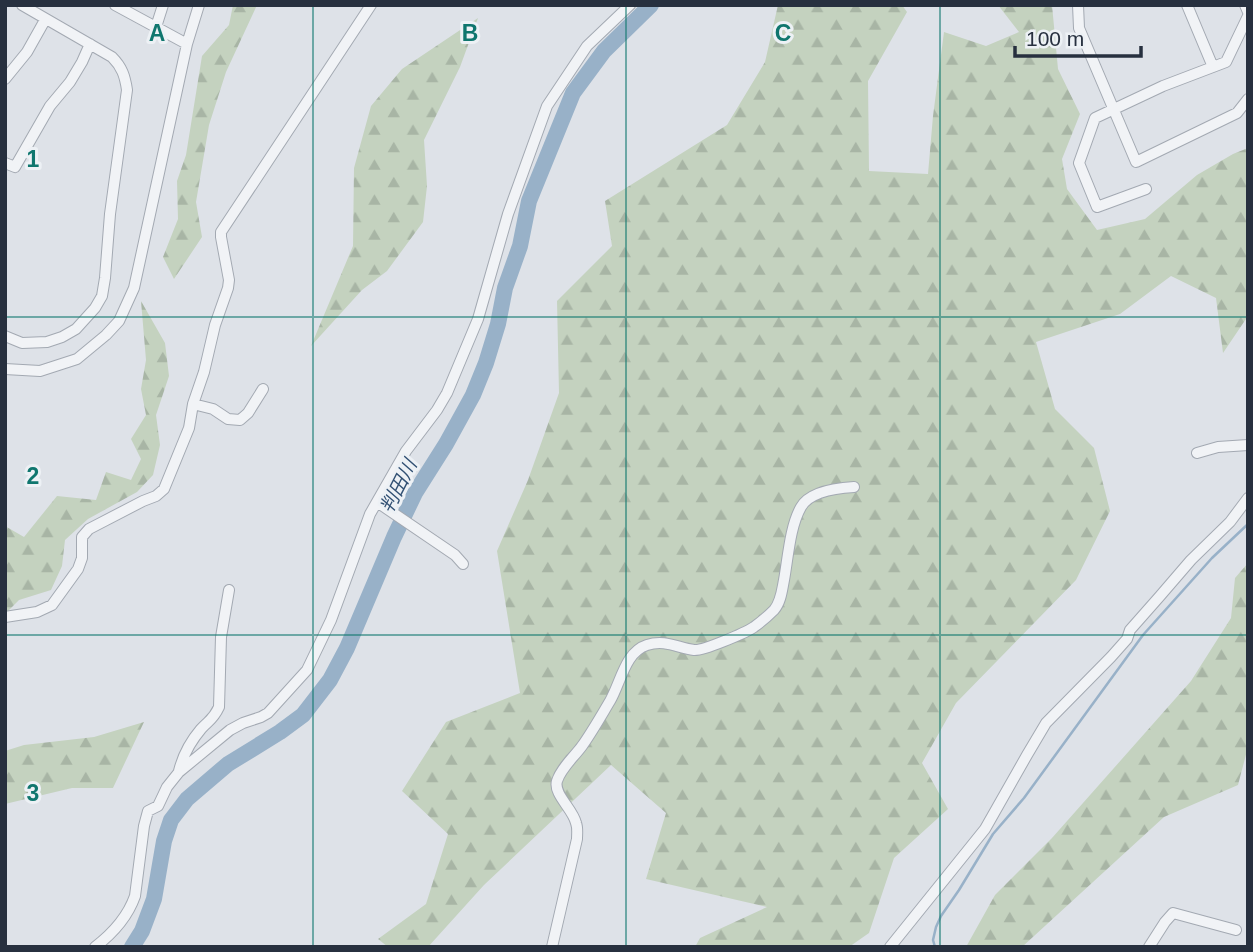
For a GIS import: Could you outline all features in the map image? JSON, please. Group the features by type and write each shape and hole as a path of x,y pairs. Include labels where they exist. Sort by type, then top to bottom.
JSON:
{"street":[{"path":"5,336 22,343 47,342 62,337 86,319 102,296 121,121 127,90 121,66 112,57 22,5"},
{"path":"114,5 187,44"},
{"path":"156,27 163,5"},
{"path":"5,369 40,371 77,359 119,321 134,288 187,44 199,5"},
{"path":"5,617 37,612 52,605 78,569 82,558 82,537 89,529 143,500 156,496 164,489 189,428 215,325 228,288 221,232 371,5"},
{"path":"95,947 117,927 132,905 148,811 158,806 167,787 179,772 230,730 268,713 307,670 331,620 377,502 406,451 437,410 463,359 478,319 508,214 547,106 587,46 630,5"},
{"path":"1078,5 1079,27 1136,162 1237,113 1248,99"},
{"path":"1187,5 1213,67"},
{"path":"1146,189 1097,207 1079,163 1095,118 1163,86 1226,62 1248,14 1245,5"},
{"path":"5,79 27,52 45,20"},
{"path":"1237,38 1248,42"},
{"path":"5,163 15,167 50,106 82,62 90,44"},
{"path":"193,404 213,409 228,419 240,420 263,390"},
{"path":"1197,453 1217,447 1248,445"},
{"path":"552,947 577,839 577,825 572,812 558,794 557,782 596,725 628,662 636,650 648,645 661,642 697,651 752,629 777,606 782,595 794,526 802,505 813,496 824,492 841,487 854,487"},
{"path":"890,947 985,830 1046,723 1111,657 1127,639 1130,630 1191,560 1230,522 1248,498"},
{"path":"377,502 455,555 463,564"},
{"path":"179,772 193,738 214,718 219,707 221,637 229,590"},
{"path":"1149,947 1173,914 1236,930"}],"green space":[{"path":"233,5 257,5 226,72 209,125 196,202 202,237 174,279 163,257 178,219 177,181 186,155 202,56 229,25"},
{"path":"778,5 902,5 907,12 868,81 869,171 928,174 944,32 986,46 1019,32 998,5 1052,5 1058,69 1080,114 1062,159 1067,189 1097,230 1145,219 1197,175 1248,148 1248,316 1223,353 1216,298 1171,276 1120,314 1036,342 1055,409 1094,448 1110,511 1076,580 956,703 922,763 948,809 894,858 869,933 849,947 695,947 700,938 767,907 646,879 666,813 611,765 484,885 428,947 388,947 378,939 426,904 448,834 402,791 446,722 520,693 497,551 528,480 559,393 557,301 612,246 605,201 727,125 765,62"},
{"path":"478,18 460,67 424,140 427,186 423,222 387,271 362,290 311,346 353,246 354,168 371,106 402,69"},
{"path":"141,301 165,343 169,376 156,415 160,445 153,475 137,492 88,519 65,540 62,566 51,590 19,600 5,614 5,526 24,537 57,496 96,500 106,472 131,480 141,459 131,439 146,415 141,389 146,360"},
{"path":"1248,563 1248,747 1238,785 1164,817 1022,947 966,947 995,895 1052,838 1191,681 1231,618 1235,578"},
{"path":"144,722 113,788 72,788 5,804 5,751 24,745 94,737"}],"waterway":[{"name":"判田川","path":"132,947 142,931 154,899 164,841 171,820 187,799 228,764 303,715 330,680 347,648 415,493 473,395 498,324 505,288 520,246 529,201 573,93 604,51 651,5"},
{"path":"935,947 933,940 941,916 993,834 1024,798 1143,635 1212,558 1248,524"}]}
